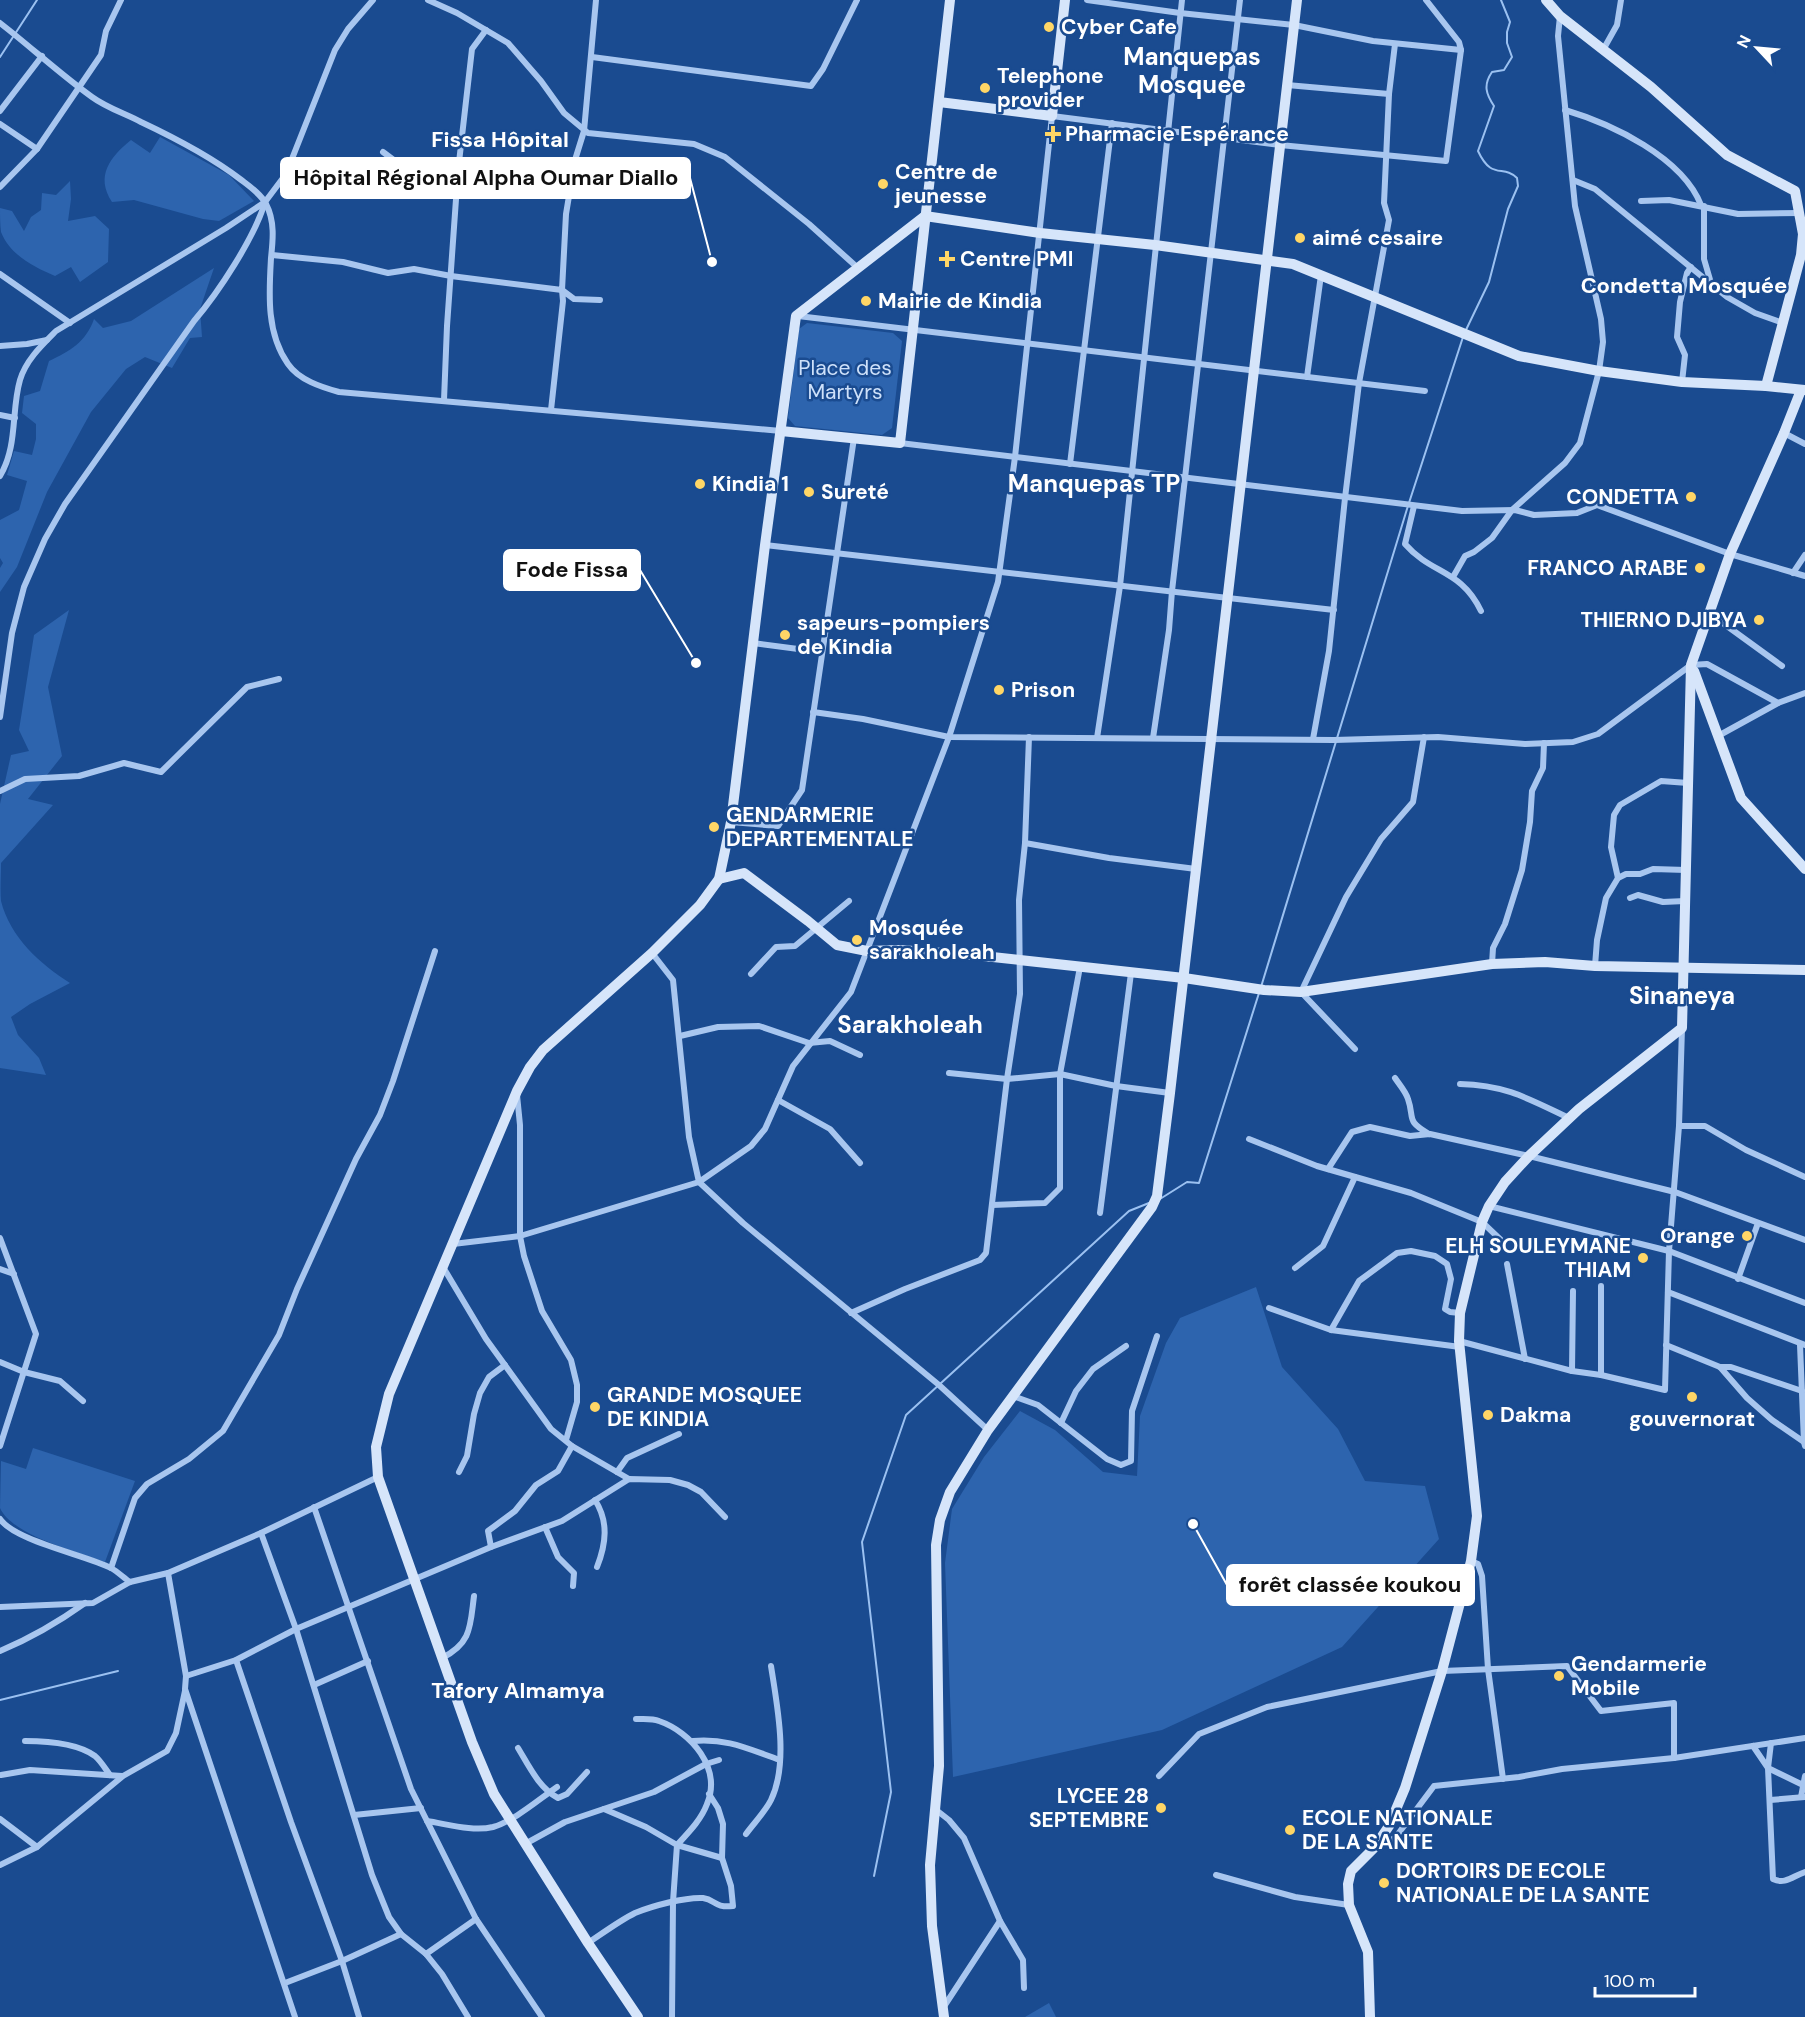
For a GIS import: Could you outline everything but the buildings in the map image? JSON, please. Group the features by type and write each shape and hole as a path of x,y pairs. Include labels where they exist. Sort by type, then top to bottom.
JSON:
{"street":[{"path":"0,187 37,149 101,55 106,32 121,0"},
{"path":"0,476 10,452 20,379 30,359 47,340 70,323 265,202 286,174 335,50 348,29 373,0"},
{"path":"428,0 457,13 508,43 541,81 564,113 588,133 694,144 725,157 810,224 858,268"},
{"path":"551,410 563,301 566,214 575,160 585,131 596,0"},
{"path":"592,57 811,86 823,69 857,0"},
{"path":"900,443 950,0"},
{"path":"452,1244 520,1236 699,1182 751,1146 765,1130 793,1066 851,992 949,737 1000,572 1015,456 1065,0"},
{"path":"1087,0 1180,14 1294,25 1395,44 1461,50"},
{"path":"1097,738 1120,586 1182,0"},
{"path":"1153,738 1169,630 1240,0"},
{"path":"944,2013 932,1926 930,1865 939,1766 936,1545 940,1520 950,1492 988,1430 1152,1207 1157,1196 1297,0"},
{"path":"939,102 1168,129 1280,145 1446,161 1461,50 1459,42 1426,0"},
{"path":"1546,0 1560,16 1651,87 1727,155 1800,191 1800,213 1804,234 1801,255 1766,386"},
{"path":"1603,50 1617,25 1621,0"},
{"path":"1453,577 1465,556 1492,538 1512,510 1574,453 1580,443 1599,371 1603,342 1575,206 1558,36 1560,16"},
{"path":"0,23 94,99 169,135 229,170 265,202 271,215 273,232 269,298 278,343 288,365 302,377 318,386 339,392 854,437 1461,511 1512,510 1533,515 1577,513 1597,505 1731,554 1805,576"},
{"path":"444,400 458,171 472,49 486,30"},
{"path":"1313,739 1329,651 1359,383 1389,220 1384,203 1389,94 1395,44"},
{"path":"0,111 42,56"},
{"path":"1287,85 1389,94"},
{"path":"1565,110 1590,117 1641,143 1682,174 1703,206 1704,259 1711,284"},
{"path":"1070,464 1112,123"},
{"path":"0,124 37,149"},
{"path":"383,152 399,164 411,169"},
{"path":"1573,180 1595,189 1727,297 1755,313 1783,323"},
{"path":"1641,201 1669,200 1738,214 1800,213"},
{"path":"0,717 12,633 24,587 45,539 64,504 194,321 211,302 260,219 265,202"},
{"path":"638,2017 524,1844 494,1794 441,1658 378,1477 376,1447 389,1395 517,1091 530,1067 549,1044 652,953 700,905 719,879 731,822 796,315 925,216 1040,233 1155,245 1293,264 1519,356 1599,371 1682,382 1803,390 1731,554 1708,612 1691,665 1679,1126 1669,1251 1665,1390 1459,1344 1331,1330 1269,1308"},
{"path":"272,255 343,262 388,273 414,268 451,276 562,290 574,299 600,300"},
{"path":"1682,382 1685,355 1677,337 1680,302 1687,273 1691,267"},
{"path":"0,274 58,317 70,323"},
{"path":"1307,376 1321,275"},
{"path":"796,315 1425,391"},
{"path":"0,346 47,340"},
{"path":"0,415 15,418"},
{"path":"1784,433 1805,444"},
{"path":"731,822 778,826 802,790 854,437"},
{"path":"1410,505 1405,544 1415,556 1468,588 1481,611"},
{"path":"765,545 1334,610"},
{"path":"1793,573 1805,555"},
{"path":"1708,612 1782,666"},
{"path":"753,643 821,652"},
{"path":"813,712 863,719 949,737 1212,737 1337,740 1424,737 1525,744 1573,742 1598,734 1691,665 1707,664 1778,703"},
{"path":"1691,665 1741,798 1805,869"},
{"path":"0,791 25,779 79,776 124,763 161,772 247,687 279,679"},
{"path":"1718,736 1778,703 1805,693"},
{"path":"851,1313 980,1260 986,1253 1007,1079 1020,994 1019,900 1025,843 1029,737"},
{"path":"1301,992 1346,897 1381,839 1413,802 1424,737"},
{"path":"1492,964 1493,948 1505,924 1522,870 1530,822 1532,791 1543,768 1544,742"},
{"path":"1618,878 1611,847 1614,815 1620,805 1661,781 1688,783"},
{"path":"1025,843 1109,858 1196,869"},
{"path":"1595,966 1597,940 1606,898 1618,878 1626,874 1640,874 1653,869 1686,870"},
{"path":"719,879 744,873 837,945 867,951 899,950 1019,960 1184,978 1260,990 1301,992 1492,964 1545,962 1595,966 1805,970"},
{"path":"1630,898 1638,895 1663,902 1685,901"},
{"path":"751,974 776,947 795,946 849,901"},
{"path":"111,1568 135,1498 147,1484 189,1459 223,1431 279,1335 297,1289 356,1159 380,1115 435,951"},
{"path":"652,953 673,980 689,1137 699,1182 743,1223 939,1385 988,1430"},
{"path":"992,1205 1045,1203 1060,1188 1060,1074 1080,967"},
{"path":"1100,1213 1131,973"},
{"path":"1301,992 1355,1049"},
{"path":"680,1036 718,1027 759,1026 809,1043 830,1041 860,1054"},
{"path":"1370,2017 1368,1952 1349,1905 1348,1884 1351,1871 1374,1848 1389,1826 1405,1788 1442,1671 1471,1562 1476,1516 1459,1344 1460,1313 1482,1222 1489,1206 1505,1182 1529,1156 1569,1119 1682,1028"},
{"path":"949,1073 1007,1079 1060,1074 1116,1086 1170,1093"},
{"path":"1395,1078 1408,1098 1411,1118 1419,1128 1430,1134 1675,1192 1805,1240"},
{"path":"1460,1084 1485,1084 1510,1090 1569,1119"},
{"path":"517,1091 520,1125 520,1236 524,1256 542,1311 571,1360 578,1385 577,1402 566,1440"},
{"path":"778,1100 830,1129 860,1163"},
{"path":"1679,1126 1705,1126 1746,1150 1805,1177"},
{"path":"1328,1169 1352,1132 1370,1127 1410,1136 1430,1134"},
{"path":"1249,1139 1328,1169 1411,1193 1482,1222 1502,1241"},
{"path":"1295,1268 1323,1246 1354,1177"},
{"path":"1489,1206 1669,1251 1805,1303"},
{"path":"1738,1279 1758,1222"},
{"path":"0,1238 36,1334 0,1446"},
{"path":"1331,1330 1359,1281 1397,1253 1411,1251 1435,1256 1447,1264 1451,1279 1445,1309 1460,1313"},
{"path":"1507,1264 1525,1359"},
{"path":"443,1267 486,1340 551,1429 572,1446 629,1479 670,1479 688,1485 701,1492 725,1517"},
{"path":"0,1269 14,1274"},
{"path":"1601,1286 1601,1375"},
{"path":"1572,1371 1573,1291"},
{"path":"1668,1292 1802,1345 1805,1444"},
{"path":"1013,1396 1038,1405 1107,1459 1120,1465 1131,1461 1132,1411 1157,1336"},
{"path":"1666,1345 1720,1367 1731,1367 1802,1390"},
{"path":"1061,1423 1076,1391 1093,1369 1126,1346"},
{"path":"0,1362 24,1372 60,1381 83,1401"},
{"path":"459,1472 466,1456 480,1393 489,1377 505,1365"},
{"path":"1720,1367 1747,1398 1805,1444"},
{"path":"617,1472 627,1458 679,1434"},
{"path":"491,1547 488,1531 515,1511 536,1485 558,1471 572,1446"},
{"path":"0,1607 93,1603 130,1582 168,1573 261,1533 378,1477"},
{"path":"186,1676 236,1660 296,1629 491,1547 562,1521 629,1479"},
{"path":"595,1500 604,1516 604,1547 597,1567"},
{"path":"314,1507 411,1789 476,1919 542,2017"},
{"path":"0,1519 28,1538 111,1568 130,1582"},
{"path":"545,1527 558,1557 574,1573 573,1586"},
{"path":"261,1533 296,1629 372,1875 389,1917 401,1934 426,1954 442,1974 468,2017"},
{"path":"1471,1562 1478,1564 1482,1576 1488,1669 1503,1779"},
{"path":"0,1865 37,1847 123,1776 167,1751 176,1733 186,1689 186,1676 168,1573"},
{"path":"441,1658 455,1651 470,1633 474,1596"},
{"path":"0,1651 30,1639 85,1603"},
{"path":"236,1660 291,1822 342,1961 359,2017"},
{"path":"314,1685 368,1661"},
{"path":"746,1834 771,1801 780,1760 780,1728 771,1666"},
{"path":"1159,1776 1199,1734 1267,1707 1442,1671 1567,1666 1601,1711 1674,1703 1674,1758"},
{"path":"186,1689 204,1749 295,2017"},
{"path":"636,1719 658,1720 677,1729 693,1741 706,1764 711,1784 708,1803 696,1824 677,1845 673,1902 672,2017"},
{"path":"1374,1848 1395,1838 1434,1785 1674,1758 1805,1738"},
{"path":"693,1741 712,1739 731,1743 780,1760"},
{"path":"25,1742 46,1741 69,1745 95,1756 110,1775"},
{"path":"1771,1743 1768,1768 1773,1878 1779,1882 1785,1881 1805,1872"},
{"path":"1753,1746 1768,1768 1803,1785"},
{"path":"518,1749 548,1793 558,1798 567,1794 587,1772"},
{"path":"524,1844 565,1822 654,1792 706,1764 719,1760"},
{"path":"1,1775 30,1770 123,1776"},
{"path":"1770,1800 1803,1797 1805,1776"},
{"path":"427,1821 474,1828 492,1827 509,1819 557,1787"},
{"path":"588,1943 635,1913 673,1902 701,1898 722,1907 734,1906 722,1858 723,1824 710,1794"},
{"path":"354,1815 421,1808"},
{"path":"604,1809 646,1827 677,1845 722,1858"},
{"path":"935,1809 949,1820 964,1838 1000,1921 1023,1960 1024,1988"},
{"path":"0,1819 37,1847"},
{"path":"1216,1875 1295,1897 1349,1905"},
{"path":"426,1954 476,1919"},
{"path":"944,2013 1000,1921"},
{"path":"285,1983 342,1961 401,1934"}],"green space":[{"path":"160,137 229,175 254,201 219,221 203,219 134,200 112,202 105,184 105,175 111,160 131,140 150,153"},
{"path":"70,181 71,199 68,221 95,216 109,229 108,262 80,282 71,267 55,276 39,269 17,254 1,232 0,208 12,211 24,231 31,217 41,210 42,193 56,195"},
{"path":"214,268 200,309 202,337 190,338 172,368 145,357 126,369 91,412 47,492 17,567 0,592 0,568 3,563 0,558 0,520 19,510 27,481 7,475 14,451 32,455 36,439 36,424 22,413 24,396 40,391 49,361 82,340 94,319 103,328 131,321"},
{"name":"Place des Martyrs","path":"807,323 893,333 902,341 892,428 882,435 795,426 788,418 799,329"},
{"path":"69,610 48,687 62,756 28,799 53,805 1,863 1,901 11,926 37,958 70,983 11,1017 18,1035 39,1058 46,1075 0,1068 0,804 11,755 29,751 19,730 34,635"},
{"path":"1256,1287 1282,1367 1338,1429 1365,1481 1425,1486 1439,1539 1342,1647 1162,1730 953,1777 945,1563 952,1509 984,1457 1020,1411 1055,1430 1103,1472 1137,1476 1140,1416 1166,1343 1180,1318"},
{"path":"33,1448 135,1481 105,1562 31,1534 7,1518 0,1508 1,1461 26,1469"},
{"path":"1049,2003 1056,2017 1025,2017"}],"waterway":[{"path":"0,57 37,0"},
{"path":"1465,332 1489,282 1508,209 1518,186 1517,178 1488,166 1478,151 1494,106 1487,93 1487,81 1492,72 1504,70 1512,57 1507,43 1510,22 1501,0"},
{"path":"1261,987 1407,509 1463,337"},
{"path":"1160,1199 1187,1182 1199,1183 1259,993"},
{"path":"874,1876 891,1792 862,1542 906,1415 1129,1211 1149,1203"},
{"path":"0,1700 118,1671"}],"place":[{"name":"Cyber Cafe","path":"1049,27"},
{"name":"Telephone provider","path":"985,88"},
{"name":"Pharmacie Espérance","path":"1053,134"},
{"name":"Centre de jeunesse","path":"883,184"},
{"name":"aimé cesaire","path":"1300,238"},
{"name":"Centre PMI","path":"947,259"},
{"name":"Hôpital Régional Alpha Oumar Diallo","path":"712,262"},
{"name":"Mairie de Kindia","path":"866,301"},
{"name":"Kindia 1","path":"700,484"},
{"name":"Sureté","path":"809,492"},
{"name":"CONDETTA","path":"1691,497"},
{"name":"FRANCO ARABE","path":"1700,568"},
{"name":"THIERNO DJIBYA","path":"1759,620"},
{"name":"sapeurs-pompiers de Kindia","path":"785,635"},
{"name":"Fode Fissa","path":"696,663"},
{"name":"Prison","path":"999,690"},
{"name":"GENDARMERIE DEPARTEMENTALE","path":"714,827"},
{"name":"Mosquée sarakholeah","path":"857,940"},
{"name":"Orange","path":"1747,1236"},
{"name":"ELH SOULEYMANE THIAM","path":"1643,1258"},
{"name":"gouvernorat","path":"1692,1397"},
{"name":"GRANDE MOSQUEE DE KINDIA","path":"595,1407"},
{"name":"Dakma","path":"1488,1415"},
{"name":"forêt classée koukou","path":"1193,1524"},
{"name":"Gendarmerie Mobile","path":"1559,1676"},
{"name":"LYCEE 28 SEPTEMBRE","path":"1161,1808"},
{"name":"ECOLE NATIONALE DE LA SANTE","path":"1290,1830"},
{"name":"DORTOIRS DE ECOLE NATIONALE DE LA SANTE","path":"1384,1883"}],"district":[{"name":"Manquepas Mosquee","path":"1192,70"},
{"name":"Fissa Hôpital","path":"500,139"},
{"name":"Сondetta Mosquée","path":"1684,285"},
{"name":"Manquepas TP","path":"1094,483"},
{"name":"Sinaneya","path":"1682,995"},
{"name":"Sarakholeah","path":"910,1024"},
{"name":"Tafory Almamya","path":"518,1690"}]}
